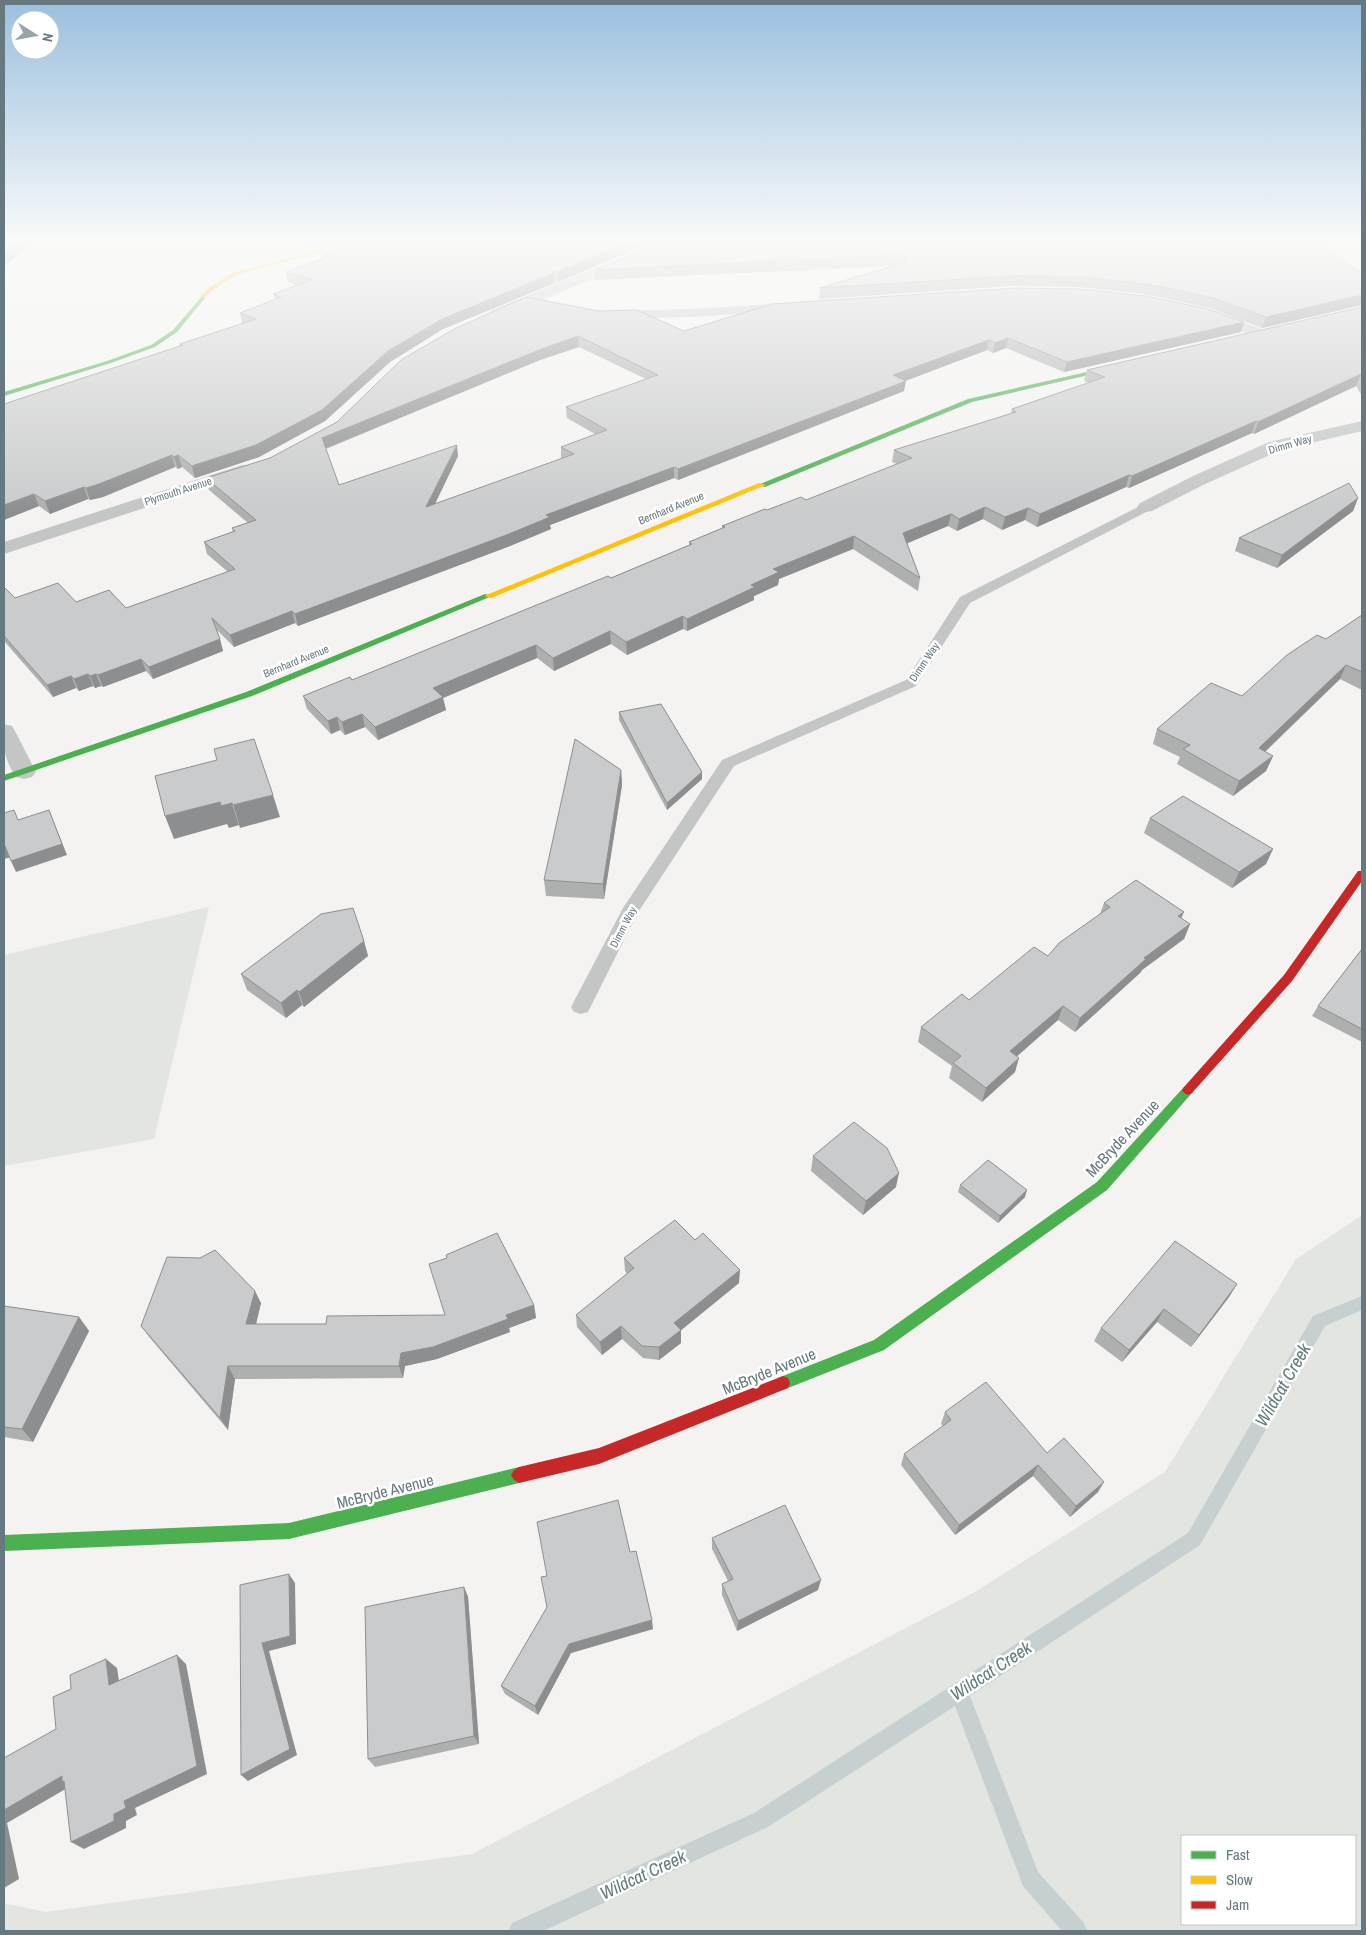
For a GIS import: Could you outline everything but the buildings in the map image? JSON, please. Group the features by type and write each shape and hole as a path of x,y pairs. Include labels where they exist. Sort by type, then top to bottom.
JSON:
{"street":[{"path":"4,394 109,362 153,346 173,332"},
{"path":"1241,339 1265,333"},
{"name":"Bernhard Avenue","path":"14,775 249,694 970,400 1135,363"},
{"name":"Dimm Way","path":"1146,507 1197,481 1275,446 1362,426"},
{"name":"Plymouth Avenue","path":"4,548 256,466"},
{"path":"4,731 14,775"},
{"name":"McBryde Avenue","path":"4,1543 289,1531 599,1456 878,1345 1102,1186 1288,978 1362,874"}],"lane":[{"name":"Dimm Way","path":"582,1007 629,912 728,763 912,684 964,600 1146,507"}],"shaded area":[{"path":"209,907 154,1139 4,1166 4,955"},
{"path":"1362,1215 1362,1931 4,1931 4,1903 45,1912 472,1854 975,1592 1165,1472 1296,1259"}],"waterway":[{"name":"Wildcat Creek","path":"520,1931 761,1820 1194,1539 1319,1321 1362,1303"},
{"path":"959,1692 1030,1879 1076,1931"}],"traffic: fast":[{"path":"4,394 109,362 153,346 173,332"},
{"path":"762,485 970,400 1122,366"},
{"path":"4,778 249,694 488,596"},
{"path":"783,1383 879,1345 1102,1186 1188,1090"},
{"path":"4,1543 289,1531 519,1475"}],"traffic: slow":[{"path":"488,596 762,485"}],"traffic: jam":[{"path":"1188,1090 1288,978 1362,874"},
{"path":"519,1475 599,1456 783,1383"}]}
